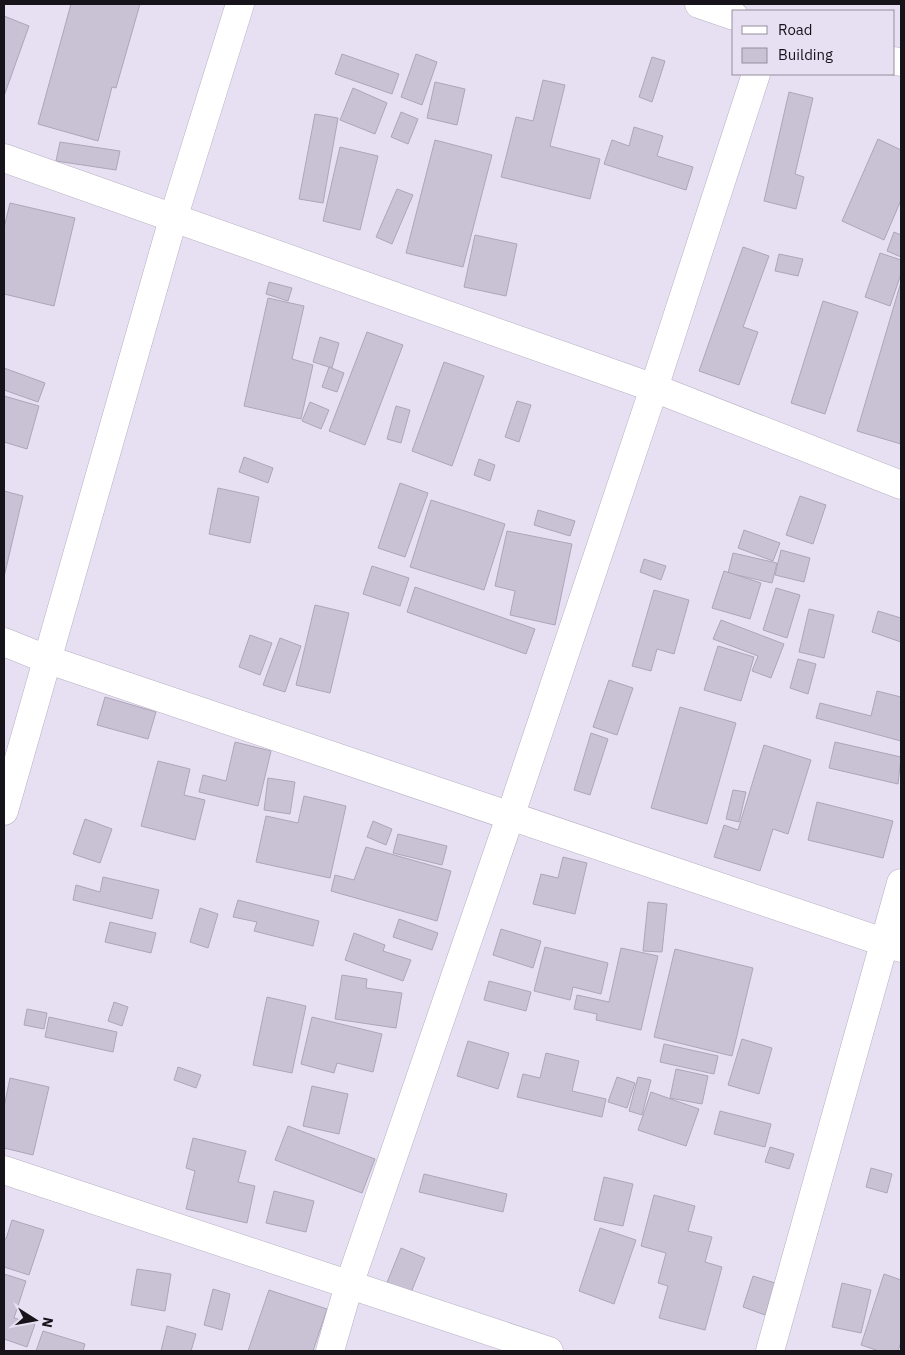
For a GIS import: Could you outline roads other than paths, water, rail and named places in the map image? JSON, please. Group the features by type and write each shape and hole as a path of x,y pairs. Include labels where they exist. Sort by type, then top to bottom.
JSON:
{"street":[{"path":"4,811 173,219 240,4"},
{"path":"699,4 732,15"},
{"path":"330,1351 349,1285 510,817 654,388 756,75"},
{"path":"4,158 654,388 901,485"},
{"path":"4,642 46,659 893,945"},
{"path":"770,1351 893,945 901,883"},
{"path":"4,1170 549,1351"}]}
